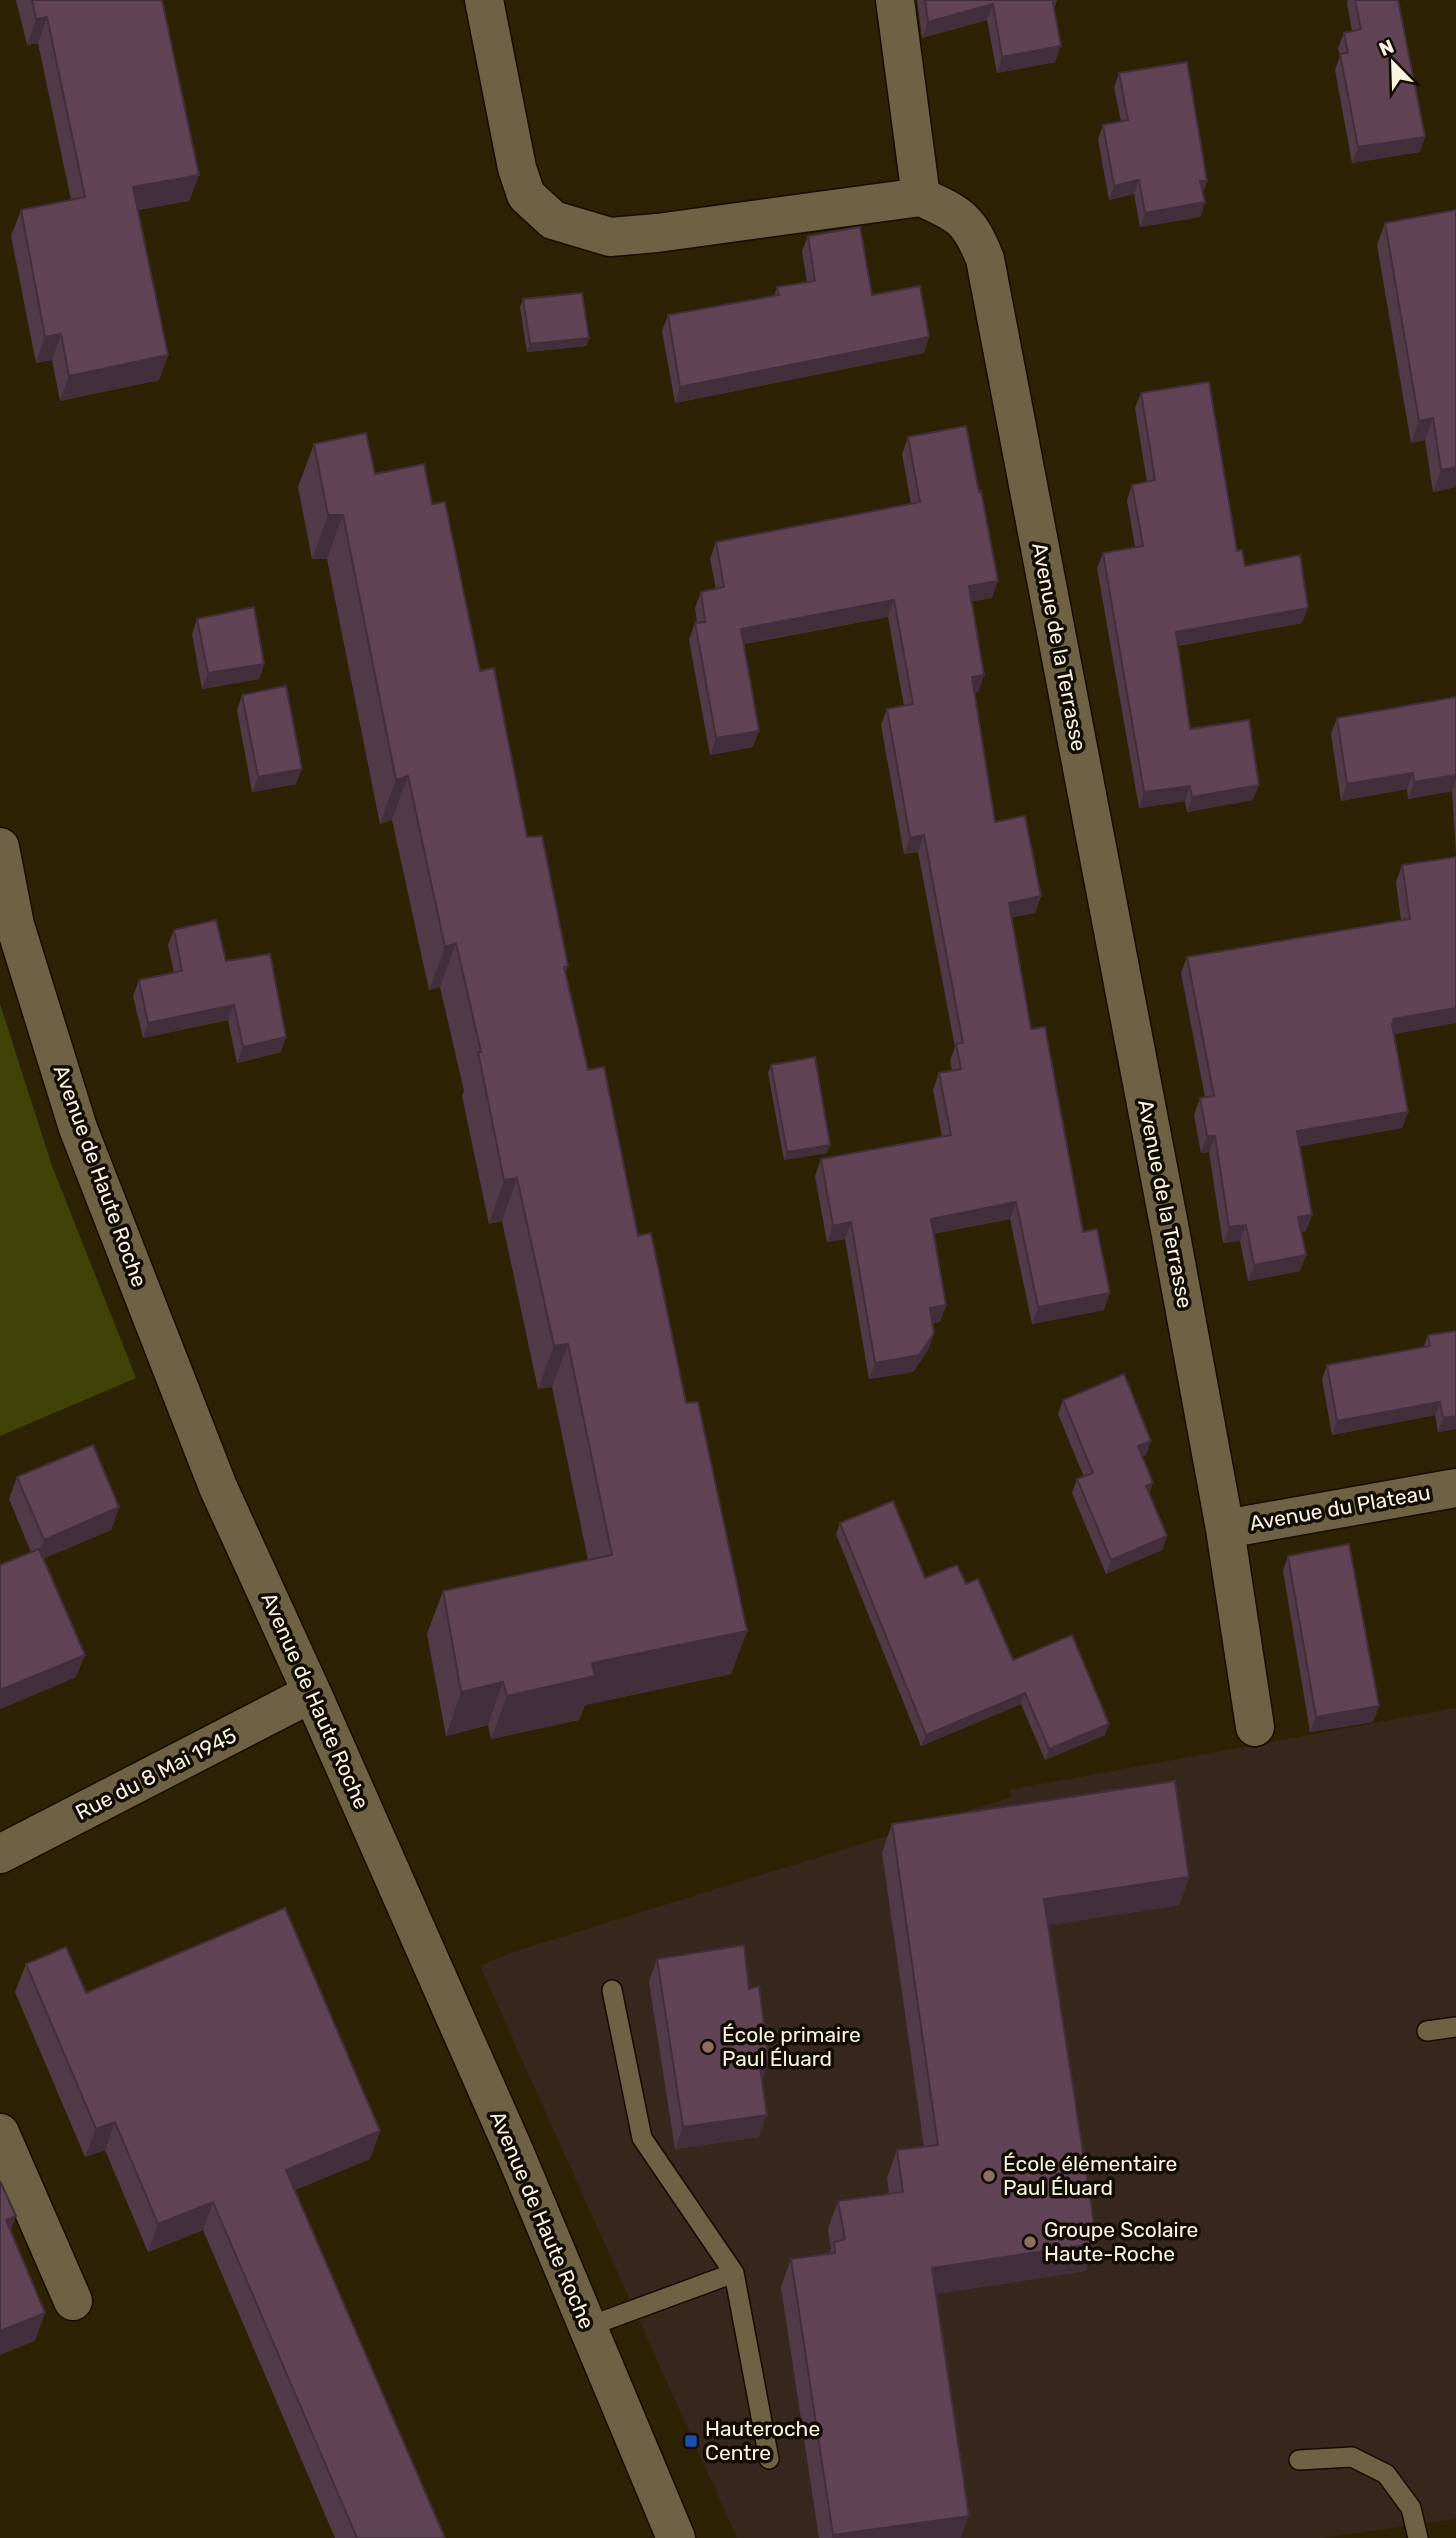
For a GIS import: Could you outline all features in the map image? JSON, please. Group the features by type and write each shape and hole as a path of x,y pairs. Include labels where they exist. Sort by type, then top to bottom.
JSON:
{"street":[{"path":"484,0 517,168 526,194 552,220 610,237 921,197 895,0"},
{"name":"Avenue de la Terrasse","path":"921,197 965,219 975,234 985,259 1225,1529 1255,1727"},
{"name":"Avenue de Haute Roche","path":"0,847 15,925 78,1128 218,1487 312,1693 514,2153 676,2538"},
{"name":"Avenue du Plateau","path":"1225,1529 1456,1488"},
{"name":"Rue du 8 Mai 1945","path":"0,1854 312,1693"},
{"path":"0,2133 73,2301"}],"lane":[{"path":"612,1990 642,2138 734,2273 769,2459"},
{"path":"1427,2031 1456,2026"},
{"path":"587,2327 734,2273"},
{"path":"1299,2460 1352,2457 1387,2474 1411,2508 1418,2538"}],"shaded area":[{"path":"0,1004 52,1166 136,1378 0,1436"},
{"name":"Groupe Scolaire Haute-Roche","path":"1456,1708 1456,2519 1322,2538 737,2538 480,1966 513,1952 1012,1797 1009,1790"}],"building":[{"path":"32,0 162,0 199,175 133,187 168,355 69,376 61,334 45,337 21,210 85,197 47,17 36,19"},
{"path":"925,0 1056,0 1053,3 1061,46 1002,57 993,4 928,22"},
{"path":"1355,0 1398,0 1425,137 1358,147 1340,54 1348,53 1344,33 1361,29"},
{"path":"1187,62 1207,181 1200,181 1205,202 1145,213 1139,180 1114,186 1103,125 1128,120 1119,73"},
{"path":"1456,210 1456,467 1441,470 1433,418 1419,421 1385,223"},
{"path":"860,227 872,295 920,286 929,337 680,387 668,315 779,295 777,287 815,281 808,236"},
{"path":"582,293 589,338 530,344 523,299"},
{"path":"1209,382 1237,551 1242,550 1245,566 1300,555 1308,608 1176,632 1190,729 1249,720 1259,785 1192,797 1190,786 1144,792 1103,553 1143,546 1132,485 1155,480 1141,393"},
{"path":"966,426 998,581 969,586 984,675 972,677 995,822 1025,816 1041,896 1009,903 1031,1029 1045,1027 1083,1232 1097,1229 1110,1293 1038,1307 1016,1202 931,1219 946,1305 930,1308 934,1333 919,1355 875,1363 851,1222 833,1226 821,1159 951,1135 939,1073 961,1069 956,1044 963,1043 924,835 910,838 887,709 913,704 894,600 741,629 759,731 716,738 695,623 705,622 701,592 724,587 716,542 920,502 908,437"},
{"path":"366,433 375,474 424,464 432,504 445,502 480,671 494,668 527,837 542,836 568,966 564,967 588,1070 604,1067 638,1236 651,1233 686,1403 698,1402 747,1631 592,1663 595,1676 507,1696 503,1682 461,1692 443,1591 612,1555 568,1344 554,1346 517,1178 504,1180 478,1052 481,1052 456,943 445,947 408,776 396,780 343,515 328,515 314,444"},
{"path":"254,607 264,664 208,673 197,619"},
{"path":"286,686 302,769 258,777 242,695"},
{"path":"1456,697 1456,775 1414,782 1413,773 1347,784 1337,718"},
{"path":"1456,857 1456,1008 1393,1019 1392,1024 1408,1112 1297,1131 1312,1215 1298,1217 1306,1255 1254,1265 1246,1225 1229,1227 1215,1136 1207,1136 1200,1098 1214,1096 1187,957 1410,919 1402,865"},
{"path":"216,920 226,961 270,954 286,1037 243,1047 234,1005 148,1023 139,980 182,971 174,930"},
{"path":"815,1057 830,1145 787,1152 771,1065"},
{"path":"1456,1331 1456,1416 1443,1418 1440,1402 1337,1421 1327,1365 1430,1346 1428,1335"},
{"path":"1124,1374 1151,1441 1138,1446 1153,1483 1146,1486 1167,1536 1111,1560 1077,1479 1093,1473 1063,1400"},
{"path":"93,1445 119,1507 44,1540 17,1477"},
{"path":"893,1501 925,1578 957,1565 966,1584 978,1579 1013,1660 1072,1635 1109,1724 1049,1749 1025,1693 926,1735 840,1523"},
{"path":"1349,1544 1379,1706 1316,1717 1288,1556"},
{"path":"39,1549 85,1655 0,1690 0,1565"},
{"name":"École élémentaire Paul Éluard","path":"1175,1781 1189,1877 1044,1899 1097,2243 932,2268 969,2516 833,2535 791,2259 835,2253 834,2242 845,2239 838,2201 903,2192 897,2150 938,2145 892,1824"},
{"path":"285,1908 380,2131 286,2170 445,2538 357,2538 213,2202 158,2224 115,2122 96,2129 26,1964 66,1947 86,1993"},
{"name":"École primaire Paul Éluard","path":"744,1945 749,1989 759,1986 769,2060 759,2061 767,2115 683,2127 657,1959"},
{"path":"0,2181 16,2216 6,2220 45,2313 0,2331"}],"place":[{"name":"École primaire Paul Éluard","path":"708,2047"},
{"name":"École élémentaire Paul Éluard","path":"989,2176"},
{"name":"Groupe Scolaire Haute-Roche","path":"1030,2242"},
{"name":"Hauteroche Centre","path":"691,2441"}]}
